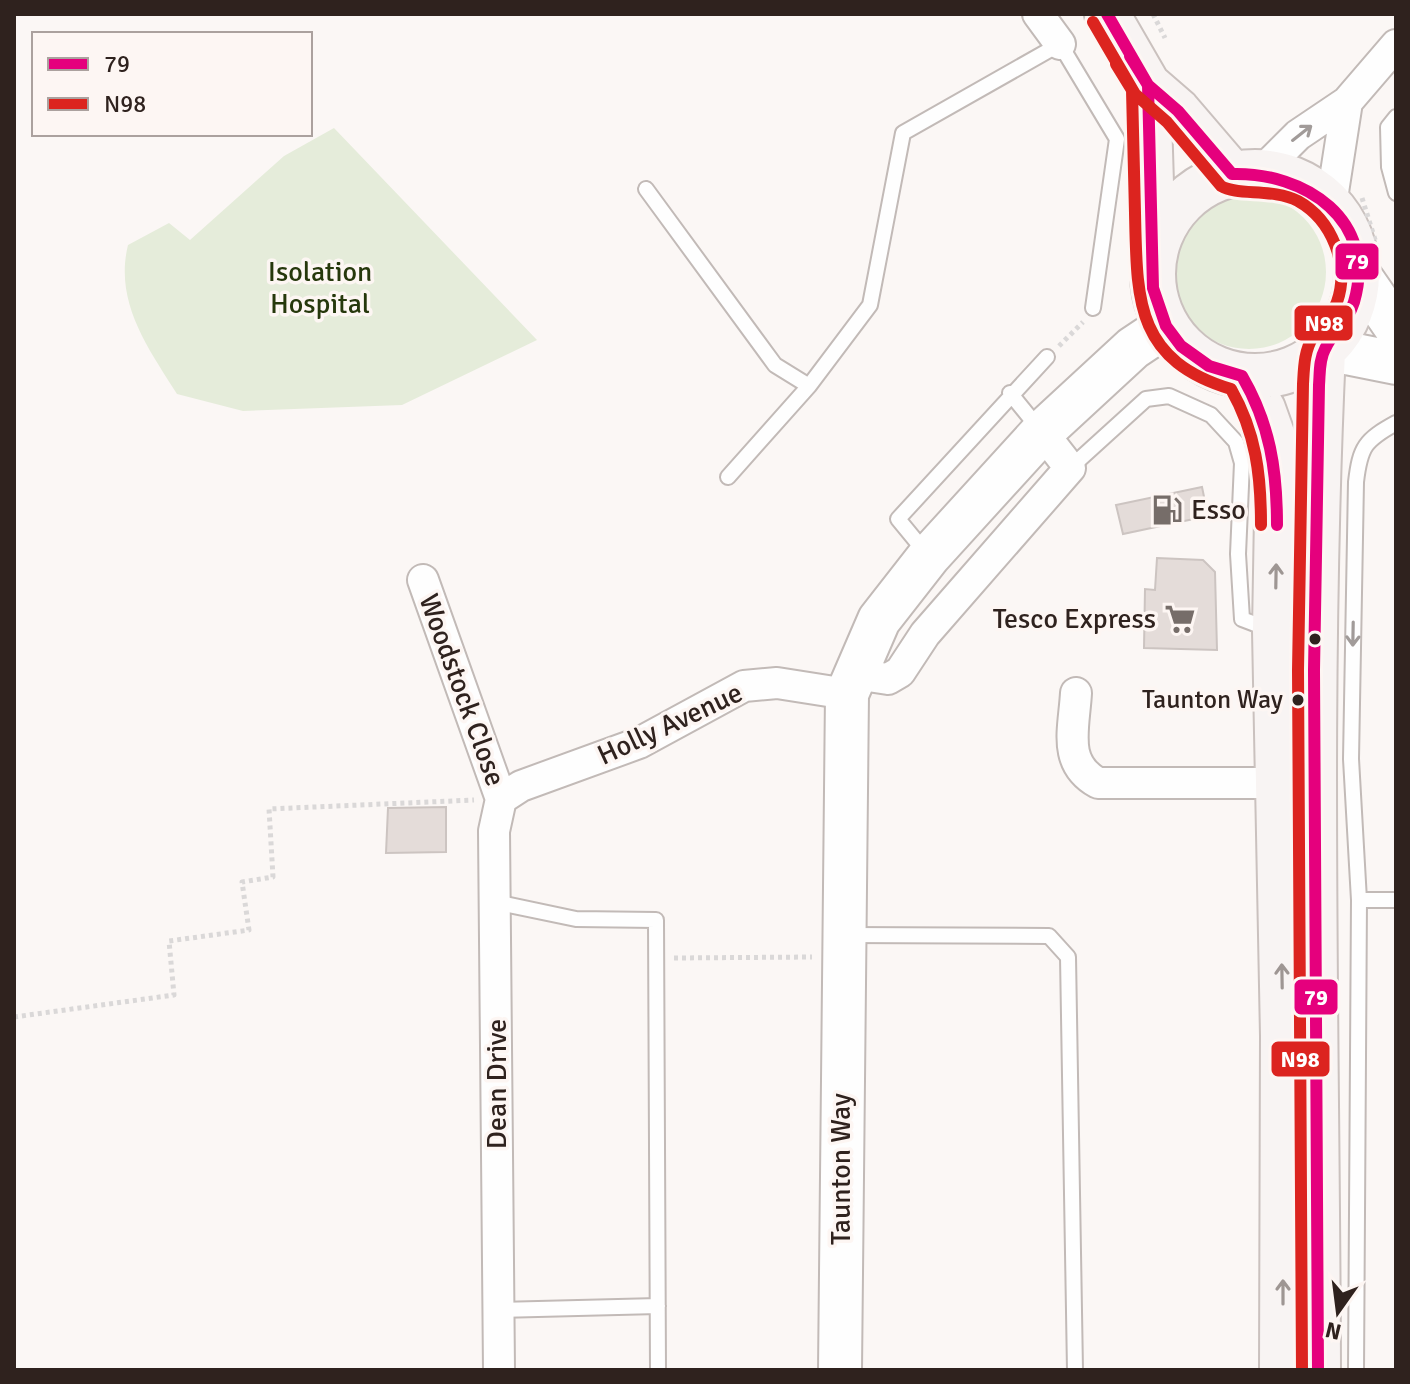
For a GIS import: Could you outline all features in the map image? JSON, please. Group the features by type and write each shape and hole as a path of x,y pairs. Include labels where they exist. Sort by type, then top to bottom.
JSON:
{"main road":[{"path":"1107,14 1148,85 1246,173"},
{"path":"1148,85 1153,288 1166,326 1181,346 1209,366 1242,376 1271,376 1299,367 1324,350 1347,319 1369,266 1350,237 1344,194 1311,188 1287,177 1246,173 1199,187 1180,203 1162,228 1153,257"},
{"path":"1318,1370 1336,555 1324,350"},
{"path":"1242,376 1263,409 1273,437 1277,515 1275,631 1278,783 1326,1048 1282,1370"}],"street":[{"path":"1038,14 1060,44"},
{"path":"1246,173 1347,102 1396,45"},
{"path":"1344,194 1347,102"},
{"path":"1369,266 1396,328"},
{"name":"Taunton Way","path":"840,1370 842,946 851,684 879,620 929,556 1042,432 1133,348 1166,326"},
{"path":"1324,350 1396,363"},
{"path":"1042,432 1070,468"},
{"name":"Holly Avenue","path":"501,799 521,786 639,743 744,686 851,684 888,679 900,672 925,634 1070,468"},
{"name":"Woodstock Close","path":"423,580 501,799"},
{"path":"1076,693 1073,758 1082,774 1098,783 1278,783"},
{"name":"Dean Drive","path":"499,1370 494,831 501,799"}],"lane":[{"path":"728,477 809,386 870,305 903,133 1060,44 1117,139 1093,308"},
{"path":"1396,117 1388,127 1389,167 1396,193"},
{"path":"646,189 775,365 809,386"},
{"path":"929,556 898,519 1010,393 1047,357"},
{"path":"1010,393 1042,432"},
{"path":"1070,468 1146,399 1169,396 1211,415 1236,442 1242,463 1238,554 1242,619 1275,631"},
{"path":"1356,1370 1326,1048 1359,900 1336,555 1359,453 1374,435 1396,423"},
{"path":"1359,900 1396,900"},
{"path":"495,902 576,919 656,920 658,1370"},
{"path":"842,946 1049,936 1068,957 1075,1370"},
{"path":"499,1310 658,1306"}],"path":[{"path":"1153,14 1164,35"},
{"path":"1344,194 1369,266"},
{"path":"1047,357 1093,308"},
{"path":"14,1017 174,995 169,941 249,930 242,882 273,877 269,809 501,799"},
{"path":"657,958 842,946"}],"green space":[{"name":"Isolation Hospital","path":"334,128 537,340 402,405 243,411 177,394 136,324 126,286 128,245 169,223 190,240 284,156"},
{"path":"1249,195 1278,201 1303,218 1320,243 1326,272 1320,301 1303,326 1278,343 1249,349 1220,343 1195,326 1178,301 1172,272 1178,243 1195,218 1220,201"}],"building":[{"path":"1202,487 1208,516 1123,534 1116,505"},
{"name":"Tesco Express","path":"1157,558 1203,560 1215,572 1217,650 1144,648 1145,589 1155,590"},
{"path":"446,807 446,852 386,853 388,808"}],"transit line":[{"name":"79","path":"1107,14 1148,85 1178,111 1232,174 1285,182 1309,192 1329,206 1345,225 1355,247 1359,273 1354,302 1323,353 1319,385 1314,670 1318,1370"},
{"name":"N98","path":"1093,22 1135,94 1167,122 1221,186 1298,201 1310,209 1329,232 1339,259 1341,273 1337,302 1310,342 1303,384 1298,670 1302,1370"},
{"name":"79","path":"1130,56 1148,85 1153,288 1166,326 1181,346 1209,366 1242,376 1252,394 1270,448 1277,525"},
{"name":"N98","path":"1116,64 1132,90 1137,273 1148,323 1159,344 1176,362 1199,377 1231,389 1246,422 1255,455 1261,525"}],"place":[{"name":"Esso","path":"1167,510"},
{"name":"Tesco Express","path":"1180,619"},
{"name":"Taunton Way","path":"1298,700"}]}
